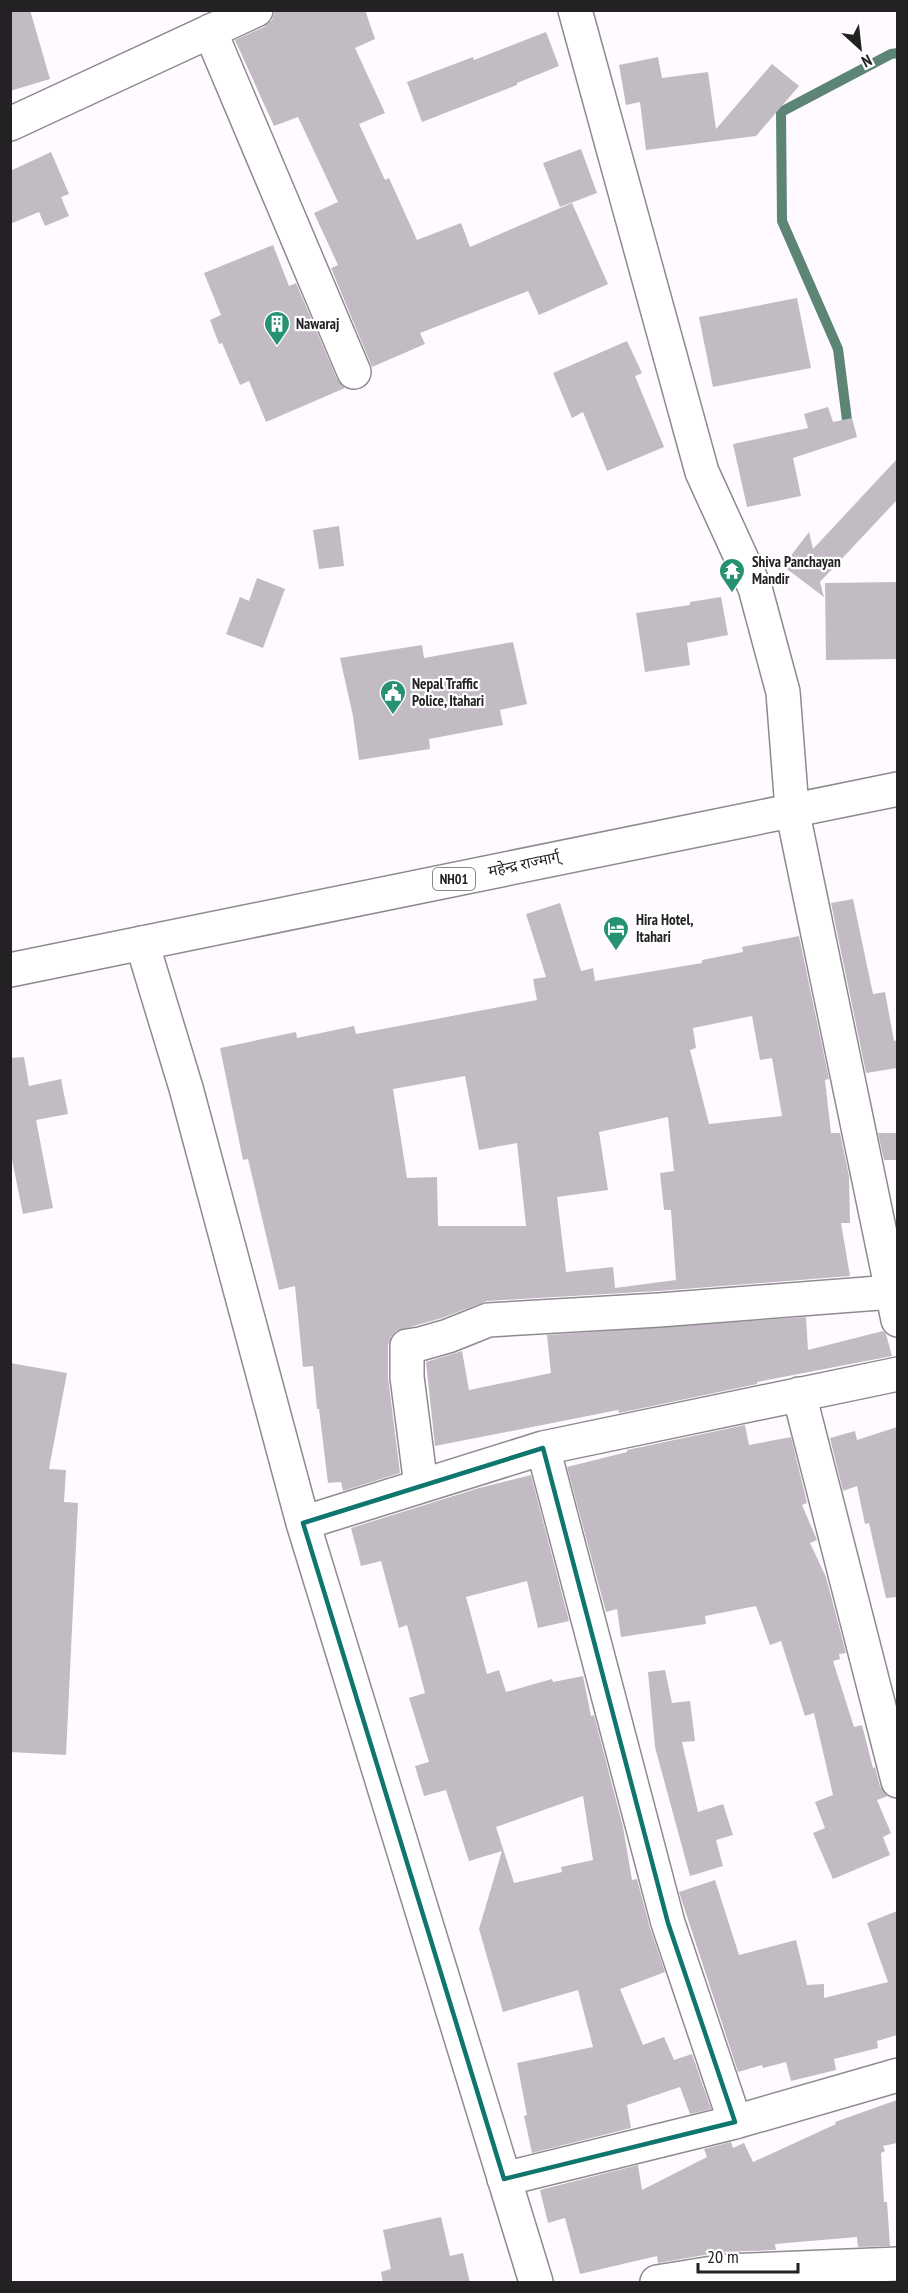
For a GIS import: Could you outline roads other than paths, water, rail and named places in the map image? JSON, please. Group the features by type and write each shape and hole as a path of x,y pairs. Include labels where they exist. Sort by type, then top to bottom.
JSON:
{"main road":[{"path":"10,124 256,10"},
{"path":"421,1486 407,1377 407,1346 448,1336 488,1320 659,1310 895,1306 792,809 783,692 755,588 702,472 575,10"},
{"path":"210,31 354,372"},
{"name":"महेन्द्र राज्मार्ग्","path":"10,970 897,789"},
{"path":"142,943 186,1088 303,1523 536,2283"},
{"path":"303,1523 543,1448 897,1374"},
{"path":"799,1394 897,1781"},
{"path":"543,1448 668,1923 735,2122"},
{"path":"504,2179 735,2122 897,2075"},
{"path":"657,2283 725,2271 886,2271"}],"waterway":[{"path":"848,428 838,349 782,221 781,112 891,54 898,53"}],"place":[{"name":"Nawaraj","path":"277,347"},
{"name":"Shiva Panchayan Mandir","path":"732,594"},
{"name":"Nepal Traffic Police, Itahari","path":"393,716"},
{"name":"Hira Hotel, Itahari","path":"616,952"}]}
